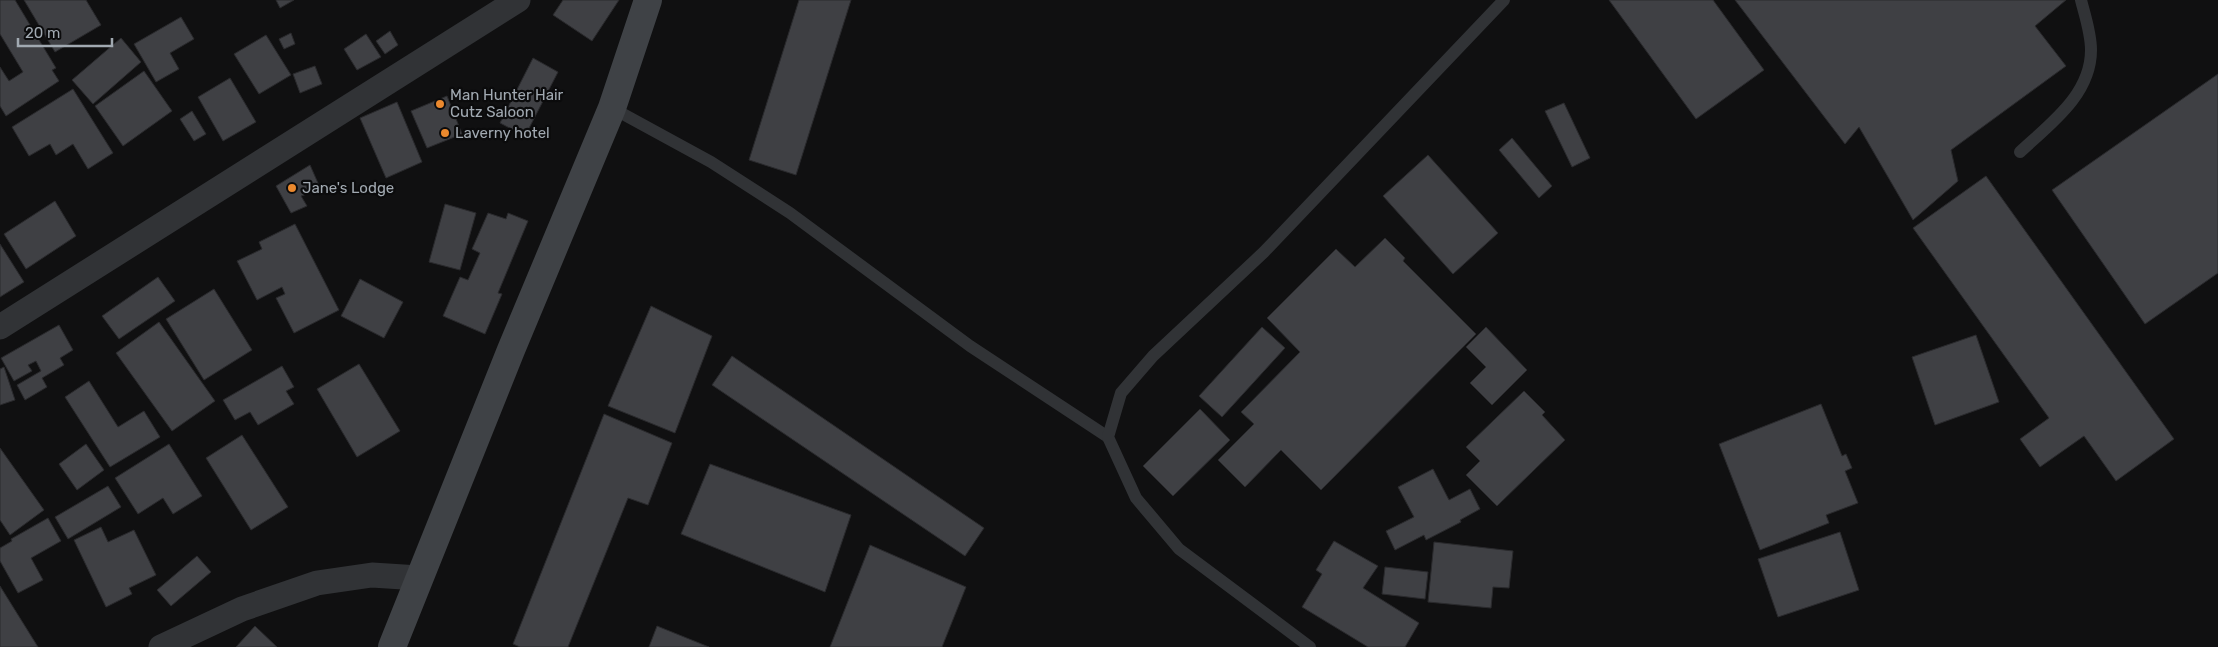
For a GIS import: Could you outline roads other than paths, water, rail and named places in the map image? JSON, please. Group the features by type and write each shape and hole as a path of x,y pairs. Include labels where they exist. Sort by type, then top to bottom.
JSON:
{"street":[{"path":"0,327 518,0"},
{"path":"392,647 612,108 648,0"},
{"path":"160,647 242,609 317,583 372,575 419,578"}],"lane":[{"path":"1108,437 1121,393 1153,356 1264,252 1504,0"},
{"path":"2020,152 2069,107 2086,77 2091,50 2081,0"},
{"path":"612,108 710,162 790,213 970,346 1108,437 1136,498 1179,549 1310,647"}],"place":[{"name":"Man Hunter Hair Cutz Saloon","path":"440,104"},
{"name":"Laverny hotel","path":"445,133"},
{"name":"Jane's Lodge","path":"292,188"}]}
